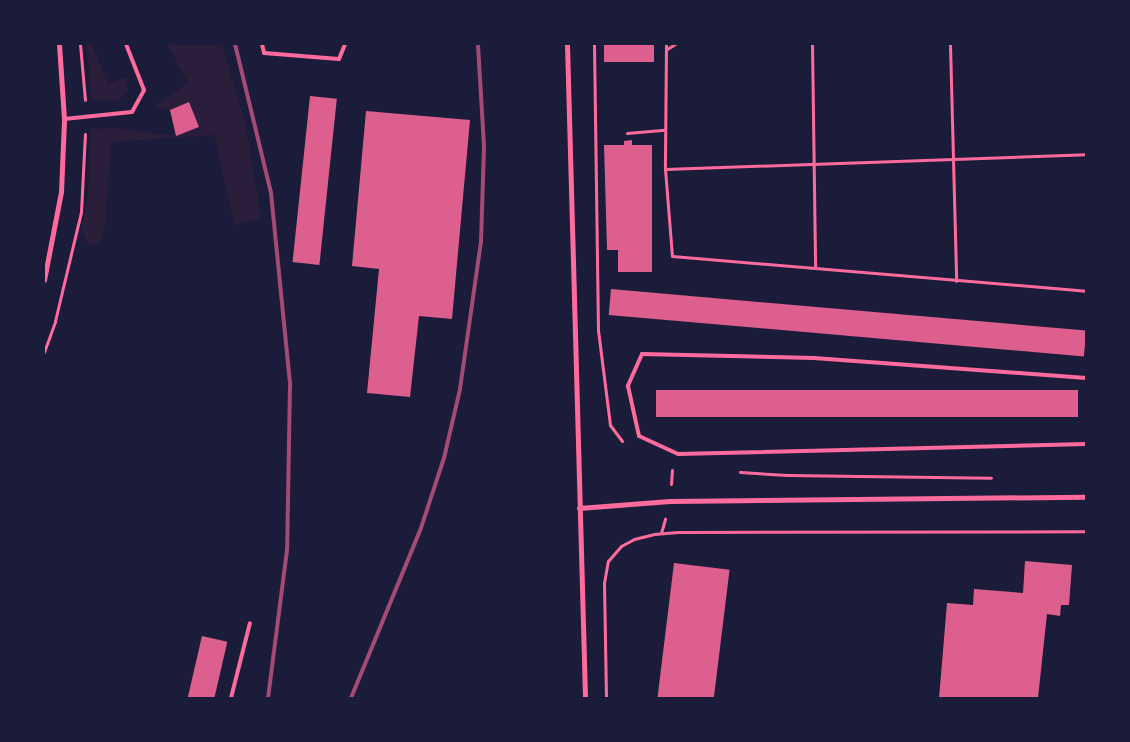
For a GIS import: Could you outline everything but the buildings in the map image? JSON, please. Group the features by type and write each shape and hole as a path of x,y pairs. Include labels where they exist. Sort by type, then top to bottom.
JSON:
{"street":[{"path":"44,280 60,192 64,119 59,44"},
{"path":"567,44 585,698"},
{"path":"579,508 670,501 1086,497"}],"lane":[{"path":"64,119 132,112 144,90 126,44"},
{"path":"262,44 264,53 339,59 345,44"},
{"path":"1086,378 814,358 642,354 628,386 639,436 678,454 1086,444"},
{"path":"231,698 250,623"}],"path":[{"path":"80,44 87,117"},
{"path":"666,44 665,169 672,256 1086,291"},
{"path":"666,50 675,44"},
{"path":"812,44 815,268"},
{"path":"950,44 956,281"},
{"path":"627,133 665,130"},
{"path":"665,169 1086,154"},
{"path":"606,698 604,583 608,561 620,546 634,540 654,534 678,532 1086,531"}],"shaded area":[{"path":"86,44 92,44 108,84 127,77 128,92 118,101 92,100"},
{"path":"167,44 222,44 245,123 261,218 235,225 214,135 112,142 103,240 90,247 82,229 88,196 91,129 115,128 176,136 198,127 189,103 170,110 153,106 188,83"}],"railway":[{"path":"235,44 271,193 290,385 287,550 268,698"},
{"path":"351,698 421,528 444,458 460,389 481,242 484,146 478,44"}]}
